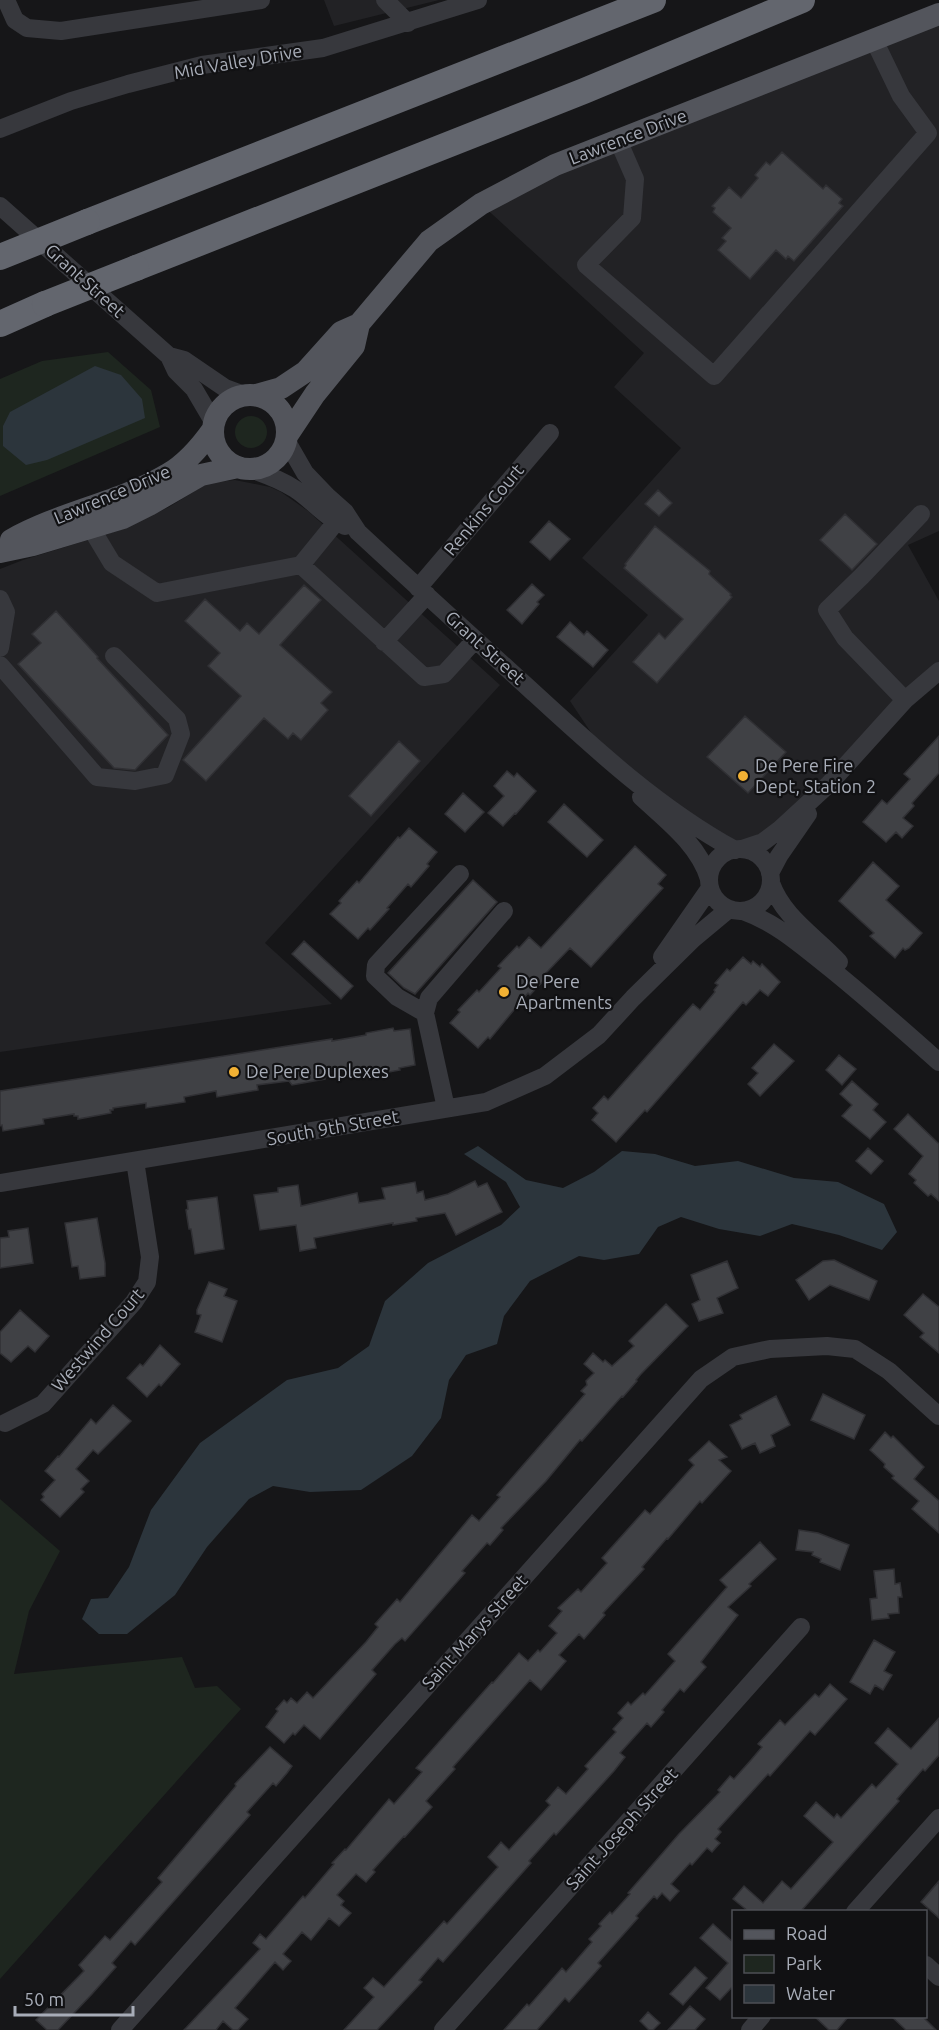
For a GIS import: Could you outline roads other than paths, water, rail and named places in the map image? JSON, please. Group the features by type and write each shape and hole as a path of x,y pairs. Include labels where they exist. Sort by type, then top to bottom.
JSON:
{"highway":[{"path":"0,257 653,0"},
{"path":"0,324 45,304 584,91 802,0"}],"main road":[{"name":"Lawrence Drive","path":"250,395 281,388 295,380 309,368 341,332 359,324 429,241 481,204 555,165 939,14"},
{"name":"Lawrence Drive","path":"287,438 315,394 354,345 359,324"},
{"path":"0,552 123,518 149,506 201,475 263,466 273,461 281,452 287,438 287,425 276,405 267,399 250,395 234,398 225,404 218,413 214,426 214,441 219,452 228,461 244,468"},
{"name":"Lawrence Drive","path":"0,547 29,530 116,498 169,474 199,448 214,426"}],"street":[{"path":"6,0 15,21 27,28 61,31 261,0"},
{"path":"385,0 408,23"},
{"name":"Mid Valley Drive","path":"0,129 71,101 128,84 202,65 323,48 408,23 460,3 478,0"},
{"path":"618,140 635,179 632,218 586,265 714,376 928,133 902,96 874,40"},
{"name":"Grant Street","path":"0,206 169,356 176,371 194,389 214,426"},
{"name":"Grant Street","path":"169,356 184,360 225,388 250,395"},
{"name":"Renkins Court","path":"384,642 550,433"},
{"name":"Grant Street","path":"287,438 305,474 345,512 358,532 612,764 690,821 739,850 753,852 762,858 779,901 791,916 833,956 877,1006"},
{"name":"Grant Street","path":"244,468 273,477 294,488 336,522 358,532"},
{"path":"905,700 845,638 827,610 921,514"},
{"path":"91,528 112,563 157,593 301,565 336,522"},
{"path":"301,565 424,677 444,674 476,640"},
{"path":"0,599 6,612 0,648"},
{"path":"0,665 97,777 135,781 165,775 181,734 177,719 114,656"},
{"path":"710,884 711,871 720,857 762,842 775,834 829,784 905,700 939,671"},
{"name":"Grant Street","path":"612,764 636,793 691,846 706,868 714,897 736,910 760,917 779,929 877,1006 939,1062"},
{"path":"736,910 753,908 761,903 769,890 771,878 787,844 829,784"},
{"path":"426,1013 397,997 375,976 376,965 459,874"},
{"name":"South 9th Street","path":"633,998 696,911 710,884"},
{"name":"South 9th Street","path":"0,1183 486,1102 545,1076 599,1035 693,939 736,910"},
{"path":"446,1108 426,1013 429,998 504,911"},
{"name":"Westwind Court","path":"6,1423 43,1404 134,1302 147,1282 150,1257 135,1161"},
{"name":"Saint Marys Street","path":"120,2030 701,1379 733,1358 770,1349 827,1346 855,1349 889,1371 939,1416"},
{"name":"Saint Joseph Street","path":"443,2030 801,1627"},
{"path":"860,1910 939,1818"},
{"path":"927,1966 939,1977"},
{"path":"750,2030 760,2018"}],"water":[{"path":"95,366 121,375 142,399 145,418 47,460 26,465 3,446 3,426 10,412"},
{"path":"478,1146 526,1180 563,1188 594,1172 622,1151 655,1154 695,1166 738,1161 794,1178 838,1182 884,1204 897,1232 882,1250 839,1235 792,1224 760,1236 719,1229 681,1217 658,1227 639,1254 604,1260 579,1256 530,1281 504,1316 497,1344 466,1355 449,1380 441,1418 412,1456 361,1490 310,1492 273,1486 249,1499 207,1547 175,1595 127,1634 99,1634 82,1619 91,1599 108,1598 129,1567 151,1510 200,1443 287,1380 338,1368 369,1346 385,1301 428,1263 501,1225 520,1207 506,1182 464,1154"}],"place":[{"name":"De Pere Fire Dept, Station 2","path":"743,776"},
{"name":"De Pere Apartments","path":"504,992"},
{"name":"De Pere Duplexes","path":"234,1072"}]}
